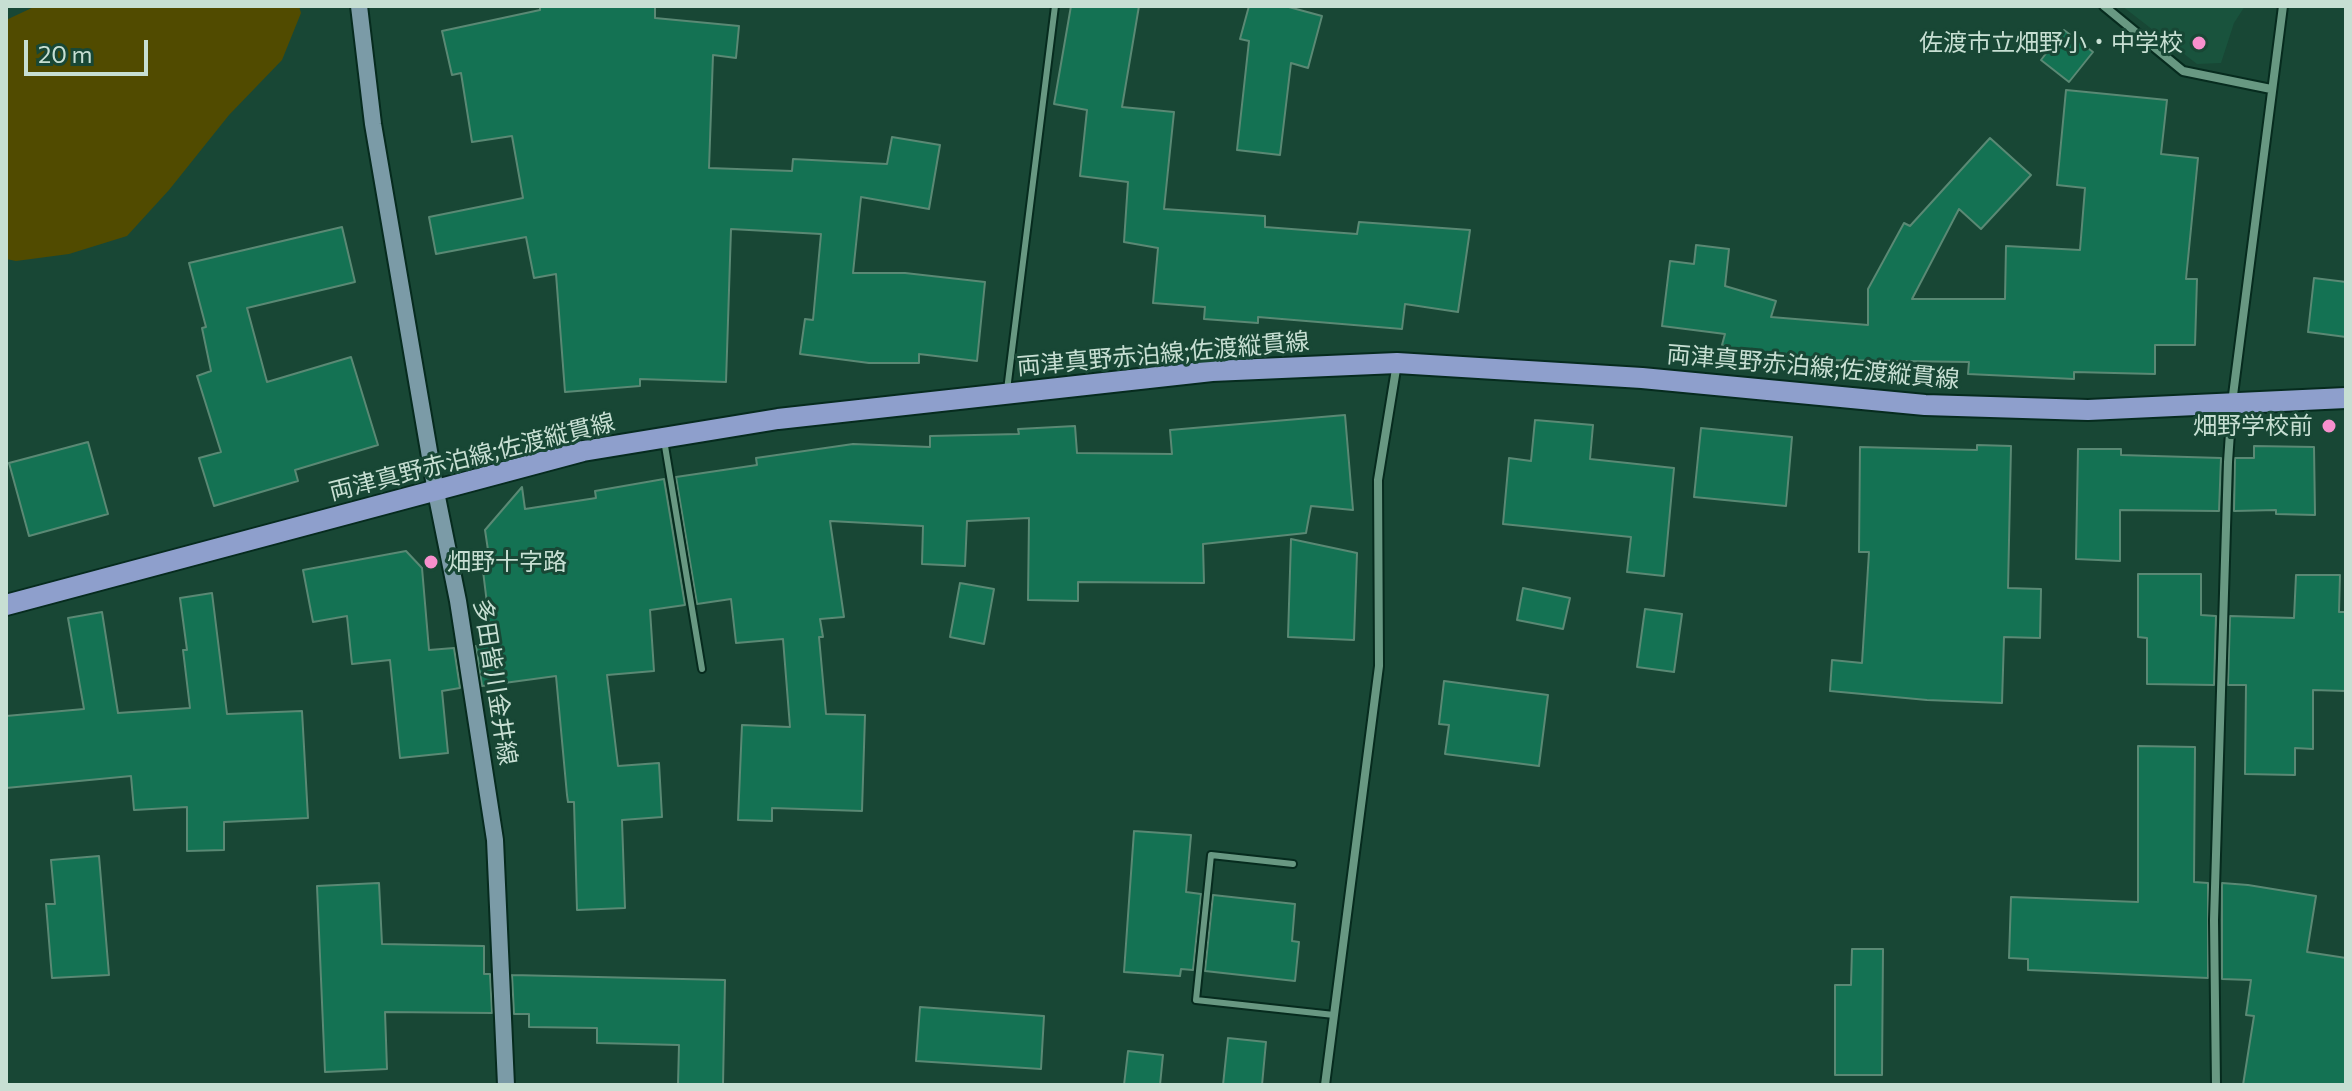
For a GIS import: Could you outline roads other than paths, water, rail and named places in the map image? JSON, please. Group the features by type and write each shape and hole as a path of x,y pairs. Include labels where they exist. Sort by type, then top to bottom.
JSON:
{"main road":[{"name":"多田皆川金井線","path":"359,6 373,124 436,492 458,601 495,840 506,1085"},
{"name":"両津真野赤泊線;佐渡縦貫線","path":"6,605 583,451 778,419 1212,371 1397,363 1642,378 1925,405 2088,410 2346,398"}],"street":[{"path":"2104,6 2183,71 2271,89"},
{"path":"2216,1085 2214,920 2228,462 2232,403 2283,6"},
{"path":"1325,1085 1379,666 1378,480 1397,363"}],"lane":[{"path":"1007,393 1055,6"},
{"path":"664,438 702,669"},
{"path":"1293,864 1211,855 1196,1000 1334,1015"}],"place":[{"name":"佐渡市立畑野小・中学校","path":"2199,43"},
{"name":"畑野学校前","path":"2329,426"},
{"name":"畑野十字路","path":"431,562"}]}
